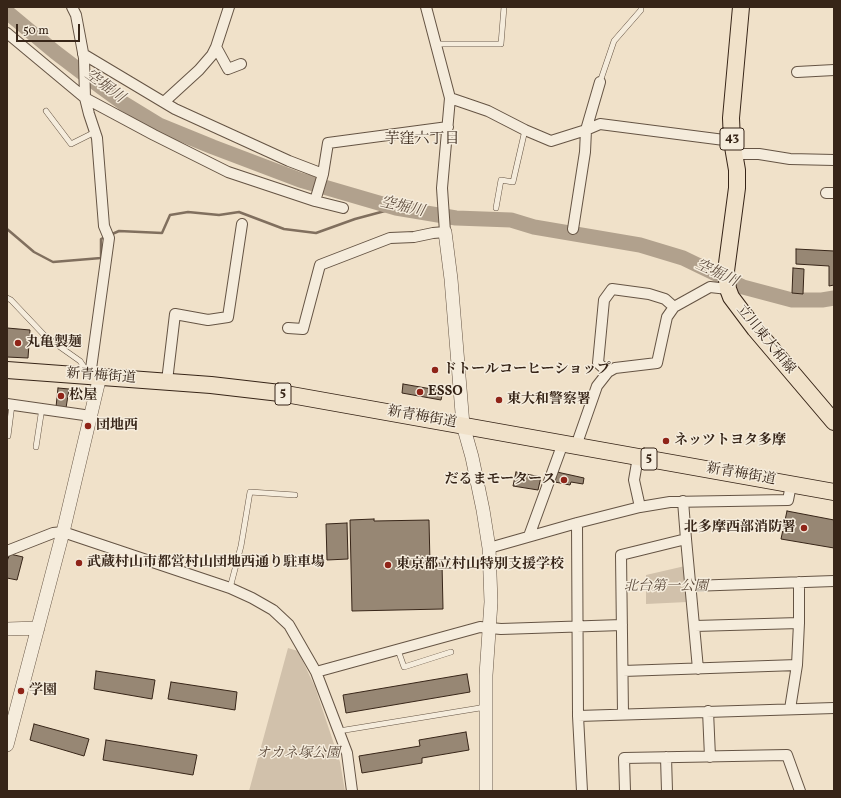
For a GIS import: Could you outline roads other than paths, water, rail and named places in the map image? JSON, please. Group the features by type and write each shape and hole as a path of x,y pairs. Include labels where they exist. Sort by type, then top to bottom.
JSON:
{"main road":[{"name":"立川東大和線","path":"741,7 731,118 737,188 726,271 728,288 731,297 755,329 834,422"},
{"name":"新青梅街道","path":"7,370 167,381 280,393 834,492"}],"street":[{"path":"7,742 63,532 91,416 95,376 107,235 104,226 97,138 88,114 85,98 83,56 76,15 72,7"},
{"path":"164,102 199,70 212,55 229,7"},
{"path":"426,7 450,98 442,188 445,228 451,279 463,425 472,457 489,548 491,577 486,707 486,791"},
{"path":"7,33 85,98 154,136 228,172 316,201 343,208"},
{"path":"216,47 228,69 241,64"},
{"path":"83,56 164,102 175,110 289,161 323,174"},
{"path":"797,72 834,70"},
{"path":"573,228 585,152 586,130 600,82"},
{"path":"450,98 488,111 525,130 552,141 600,124 733,147 759,154 790,159 834,160"},
{"path":"316,201 323,174 328,143 448,127"},
{"path":"167,381 175,314 208,320 228,317 242,224"},
{"path":"288,328 303,329 320,265 390,238 414,237 433,233 445,228"},
{"path":"529,536 597,386 608,372 615,368 657,363 667,317 674,306 710,287 728,288"},
{"path":"608,372 598,363 604,300 612,289 649,294 664,299 674,306"},
{"path":"10,405 42,408 91,416"},
{"path":"638,457 634,480 640,507"},
{"path":"489,548 577,523 640,507 670,502 788,500 791,485"},
{"path":"683,501 698,669"},
{"path":"577,523 578,716 582,791"},
{"path":"7,551 53,533 63,532 230,588 262,603 289,625 316,672 347,753 352,791"},
{"path":"623,714 621,555 686,539"},
{"path":"691,586 834,581"},
{"path":"790,709 797,666 799,582"},
{"path":"694,626 799,623"},
{"path":"316,672 480,627 501,629 622,625"},
{"path":"7,629 38,628"},
{"path":"623,671 797,666"},
{"path":"578,716 834,708"},
{"path":"708,711 710,756"},
{"path":"625,791 624,758 787,755 800,791"},
{"path":"666,757 667,791"}],"lane":[{"path":"435,44 502,44 504,7"},
{"path":"600,82 614,41 641,10 641,7"},
{"path":"46,111 71,144 95,132"},
{"path":"496,208 501,180 513,182 525,130"},
{"path":"7,298 11,300 46,337 80,361 95,376"},
{"path":"8,436 10,405"},
{"path":"36,448 42,408"},
{"path":"230,588 241,546 250,492 295,495"},
{"path":"398,650 404,667 450,652"},
{"path":"339,731 486,707"}],"waterway":[{"name":"空堀川","path":"7,12 55,52 101,87 123,103 159,125 300,180 396,208 456,218 511,220 534,227 640,245 683,258 743,287 792,300 822,300 834,298"},
{"path":"110,235 119,231 162,233 170,215 188,212 219,215 239,212 284,229 316,233 355,219 396,208"},
{"path":"7,229 34,252 53,262 101,258 101,239 105,237"}],"place":[{"name":"丸亀製麺","path":"18,343"},
{"name":"ドトールコーヒーショップ","path":"435,370"},
{"name":"ESSO","path":"420,392"},
{"name":"松屋","path":"61,396"},
{"name":"東大和警察署","path":"499,400"},
{"name":"団地西","path":"88,426"},
{"name":"ネッツトヨタ多摩","path":"666,441"},
{"name":"だるまモータース","path":"564,480"},
{"name":"北多摩西部消防署","path":"804,528"},
{"name":"武蔵村山市都営村山団地西通り駐車場","path":"79,563"},
{"name":"東京都立村山特別支援学校","path":"388,565"},
{"name":"学園","path":"21,691"}],"district":[{"name":"芋窪六丁目","path":"422,140"}],"park label":[{"name":"北台第一公園","path":"666,587"},
{"name":"オカネ塚公園","path":"298,754"}]}
